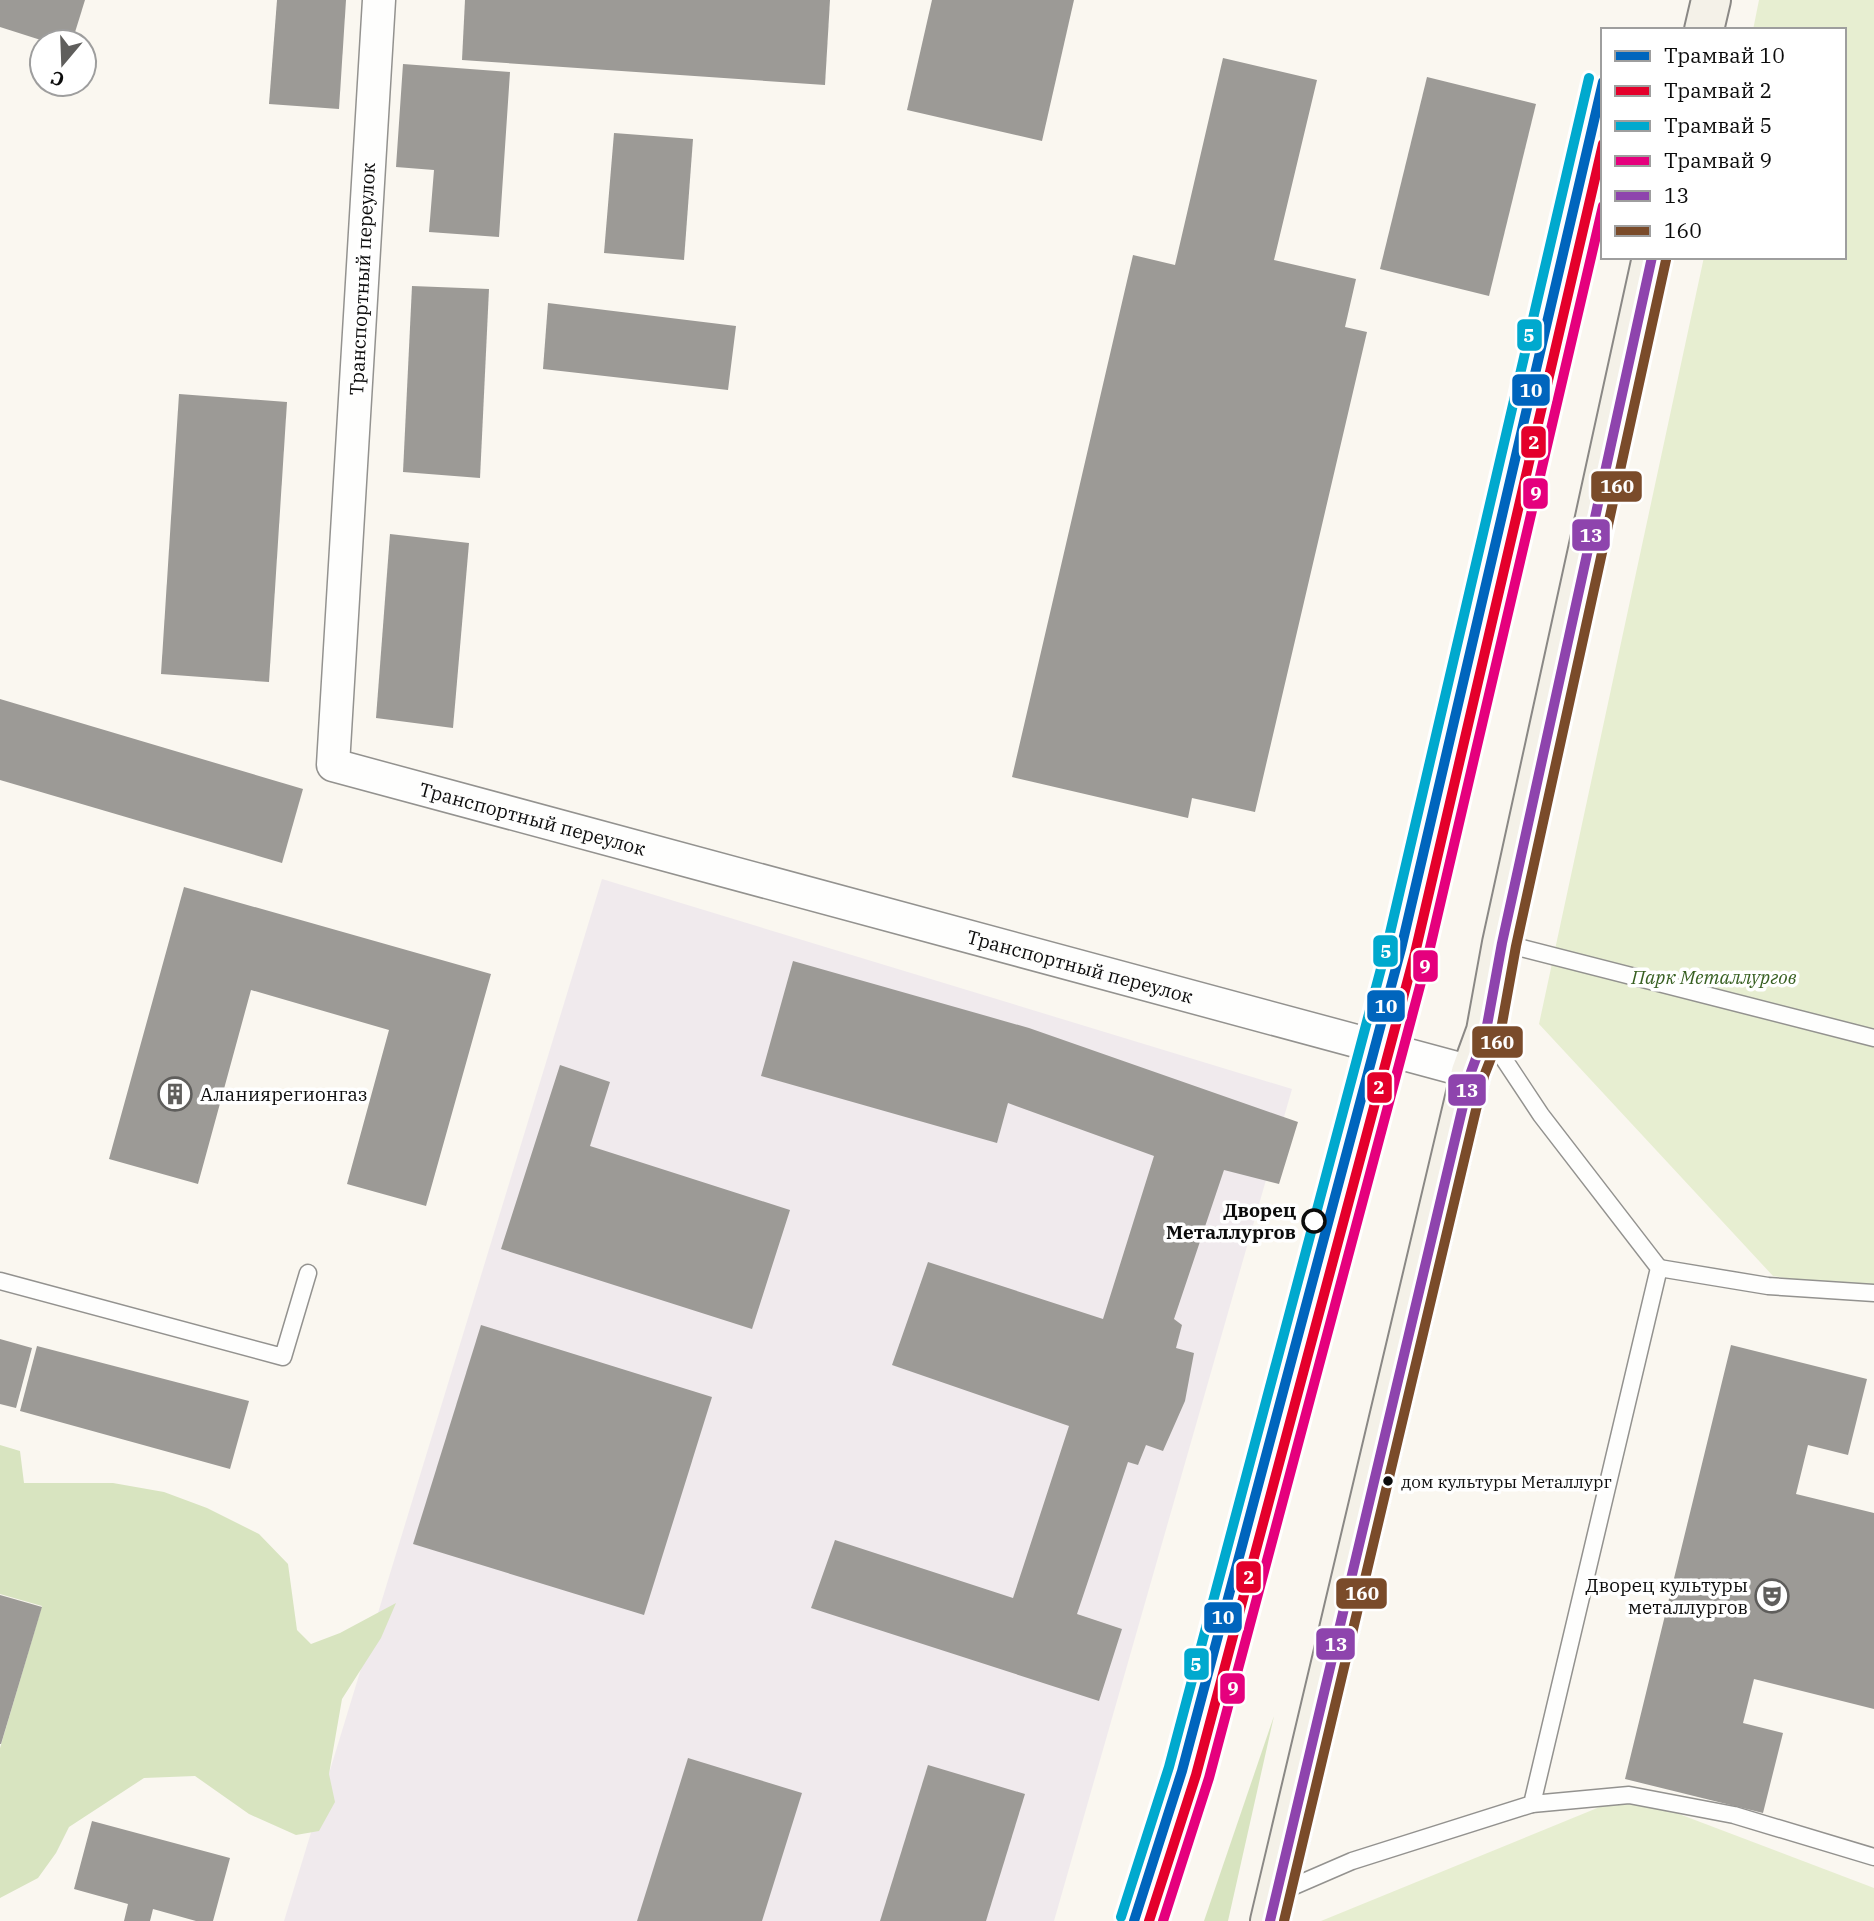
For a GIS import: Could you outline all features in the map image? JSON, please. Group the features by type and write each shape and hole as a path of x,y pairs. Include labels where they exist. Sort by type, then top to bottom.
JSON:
{"main road":[{"path":"1704,28 1711,0"},
{"path":"1273,1907 1471,1072 1486,1031 1502,943 1652,259"}],"street":[{"name":"Транспортный переулок","path":"379,0 334,765 1471,1072"}],"lane":[{"path":"1502,943 1874,1038"},
{"path":"1486,1031 1541,1115 1658,1268 1768,1286 1874,1293"},
{"path":"1532,1804 1658,1268"},
{"path":"0,1281 283,1357 308,1273"},
{"path":"1273,1907 1352,1861 1532,1804 1629,1795 1734,1815 1874,1857"}],"shaded area":[{"path":"602,879 1292,1089 1054,1921 284,1921"}],"green space":[{"name":"Парк Металлургов","path":"1759,0 1874,0 1874,1292 1773,1276 1539,1024 1704,259 1846,259 1846,28 1753,28"},
{"path":"0,1445 20,1451 24,1483 113,1483 164,1492 207,1508 259,1534 288,1564 297,1630 311,1644 340,1633 396,1603 381,1638 342,1699 329,1774 335,1802 319,1831 296,1835 249,1814 195,1776 144,1778 69,1827 56,1853 38,1878 0,1898 0,1748 42,1606 0,1594"},
{"path":"1274,1716 1228,1921 1204,1921"},
{"path":"1629,1795 1874,1888 1874,1921 1321,1921"}],"building":[{"path":"0,0 85,0 76,28 28,28 28,36 0,27"},
{"path":"277,0 346,0 339,109 269,104"},
{"path":"465,0 830,0 825,85 462,60"},
{"path":"932,0 1074,0 1042,141 907,110"},
{"path":"1223,58 1317,80 1274,260 1356,279 1345,327 1367,332 1255,812 1192,798 1188,818 1012,777 1133,255 1175,265"},
{"path":"403,64 510,72 499,237 429,232 434,170 396,167"},
{"path":"1427,77 1536,104 1489,296 1380,269"},
{"path":"614,133 693,139 684,260 604,253"},
{"path":"412,286 489,289 480,478 403,472"},
{"path":"548,303 736,326 728,390 543,369"},
{"path":"179,394 287,402 269,682 161,674"},
{"path":"390,534 469,543 453,728 376,718"},
{"path":"0,699 303,789 282,863 0,780"},
{"name":"Аланиярегионгаз","path":"184,887 491,974 426,1206 347,1184 389,1030 251,990 198,1184 109,1159"},
{"path":"793,961 1029,1028 1298,1122 1279,1184 1224,1170 1174,1319 1182,1325 1176,1348 1194,1353 1185,1401 1163,1451 1146,1445 1138,1465 1128,1462 1077,1614 1122,1629 1099,1701 811,1608 835,1540 1013,1598 1069,1426 892,1365 928,1262 1103,1319 1154,1156 1008,1103 997,1143 761,1076"},
{"path":"560,1065 610,1082 590,1146 790,1210 752,1329 501,1249"},
{"path":"481,1325 712,1397 644,1615 413,1544"},
{"path":"0,1339 32,1348 16,1408 0,1404"},
{"name":"Дворец культуры металлургов","path":"1731,1345 1867,1379 1848,1455 1808,1445 1796,1494 1874,1513 1874,1709 1754,1679 1743,1723 1783,1733 1763,1813 1625,1779"},
{"path":"37,1346 249,1401 230,1469 20,1411"},
{"path":"0,1595 42,1607 1,1744 0,1744"},
{"path":"688,1758 802,1793 762,1921 637,1921"},
{"path":"928,1765 1025,1794 986,1921 880,1921"},
{"path":"92,1821 230,1858 213,1921 196,1921 153,1909 150,1921 124,1921 128,1904 74,1889"}],"tram line":[{"name":"5","path":"1121,1917 1169,1767 1387,946 1589,78"},
{"name":"10","path":"1134,1921 1182,1771 1401,949 1601,91"},
{"name":"2","path":"1149,1921 1196,1775 1415,953 1601,153"},
{"name":"9","path":"1163,1921 1209,1778 1428,956 1601,215"}],"transit line":[{"name":"13","path":"1270,1921 1471,1072 1486,1031 1502,943 1652,259"},
{"name":"160","path":"1284,1921 1484,1076 1500,1035 1516,946 1666,260"}],"place":[{"name":"Аланиярегионгаз","path":"175,1094"},
{"name":"Дворец Металлургов","path":"1314,1221"},
{"name":"дом культуры Металлург","path":"1388,1481"},
{"name":"Дворец культуры металлургов","path":"1772,1596"}]}
